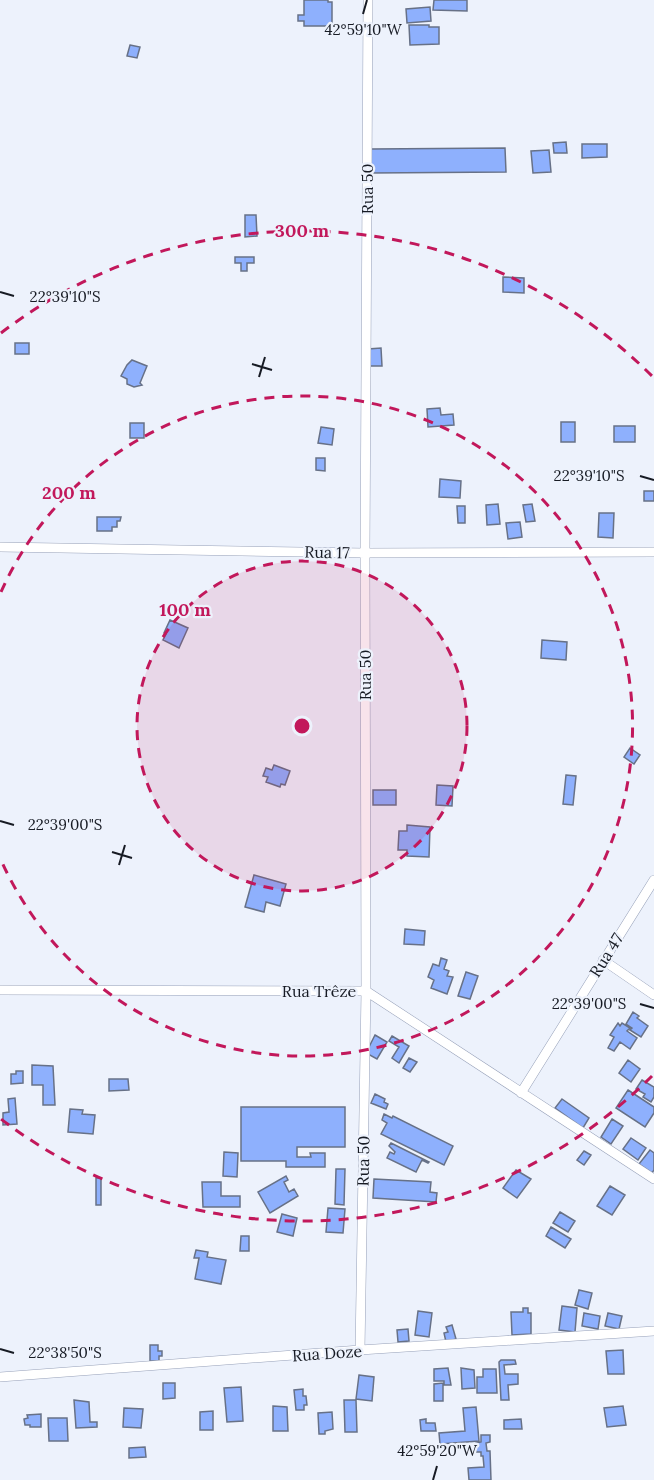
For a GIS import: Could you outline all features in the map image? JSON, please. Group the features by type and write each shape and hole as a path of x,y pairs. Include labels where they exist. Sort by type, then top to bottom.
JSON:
{"street":[{"name":"Rua 50","path":"360,1350 366,991 365,553 368,0"},
{"name":"Rua 17","path":"0,547 365,553 654,552"},
{"name":"Rua 47","path":"521,1093 654,880"},
{"path":"603,960 654,994"},
{"name":"Rua Trêze","path":"0,990 366,991 654,1179"},
{"name":"Rua Doze","path":"0,1377 654,1331"}],"building":[{"path":"304,0 332,2 332,26 304,26 304,21 298,21 298,15 304,15"},
{"path":"434,0 467,0 467,11 433,10"},
{"path":"430,7 431,21 407,23 406,9"},
{"path":"409,25 439,27 439,44 410,45"},
{"path":"130,45 140,47 137,58 127,56"},
{"path":"566,142 567,153 554,153 553,143"},
{"path":"582,144 607,144 607,157 582,158"},
{"path":"505,148 506,172 371,173 371,149"},
{"path":"549,150 551,172 533,173 531,151"},
{"path":"245,215 256,215 257,236 245,237"},
{"path":"235,257 254,257 254,263 247,263 247,271 241,271 241,263 235,263"},
{"path":"503,277 524,278 524,293 503,292"},
{"path":"15,343 29,343 29,354 15,354"},
{"path":"381,348 382,366 369,366 368,349"},
{"path":"132,360 147,366 140,383 142,385 134,387 127,384 127,379 121,376"},
{"path":"440,408 441,415 453,414 454,425 428,427 427,409"},
{"path":"561,422 575,422 575,442 561,442"},
{"path":"130,423 144,423 144,438 130,438"},
{"path":"614,426 635,426 635,442 614,442"},
{"path":"321,427 334,429 332,445 318,443"},
{"path":"316,458 325,458 325,471 316,470"},
{"path":"440,479 461,481 460,498 439,497"},
{"path":"644,491 654,491 654,501 644,501"},
{"path":"498,504 500,524 487,525 486,505"},
{"path":"532,504 535,521 526,522 523,505"},
{"path":"457,506 465,506 465,523 458,523"},
{"path":"599,513 614,513 613,538 598,537"},
{"path":"97,517 121,517 120,521 117,521 117,527 112,527 112,531 97,531"},
{"path":"520,522 522,537 508,539 506,523"},
{"path":"170,620 188,628 179,648 163,640"},
{"path":"542,640 567,642 566,660 541,658"},
{"path":"630,748 640,755 634,764 624,757"},
{"path":"274,765 290,771 285,785 281,784 280,787 266,782 268,777 263,776 266,768 272,770"},
{"path":"566,775 576,776 573,805 563,804"},
{"path":"437,785 453,786 452,806 436,805"},
{"path":"373,790 396,790 396,805 373,805"},
{"path":"407,825 430,827 429,857 407,856 407,850 398,850 399,831 407,831"},
{"path":"254,875 286,884 280,906 266,902 264,912 245,907"},
{"path":"405,929 425,931 424,945 404,944"},
{"path":"441,958 447,960 444,969 449,971 447,976 453,977 447,994 431,988 434,980 428,977 433,964 439,966"},
{"path":"466,972 478,976 470,999 458,996"},
{"path":"633,1012 648,1026 641,1037 630,1030 632,1028 626,1024"},
{"path":"618,1023 620,1026 622,1023 630,1028 627,1031 637,1038 630,1049 620,1042 614,1051 608,1048 614,1037 610,1035"},
{"path":"375,1035 387,1042 377,1059 366,1053"},
{"path":"392,1036 409,1046 399,1063 392,1058 399,1047 389,1041"},
{"path":"409,1058 417,1062 410,1072 403,1068"},
{"path":"628,1060 640,1069 631,1082 619,1073"},
{"path":"32,1065 53,1066 55,1105 43,1105 43,1085 32,1085"},
{"path":"16,1071 23,1071 23,1083 11,1084 11,1074 16,1074"},
{"path":"109,1079 128,1079 129,1090 109,1091"},
{"path":"642,1080 654,1087 654,1097 651,1102 643,1097 645,1094 636,1089"},
{"path":"628,1090 654,1107 654,1113 645,1127 616,1108"},
{"path":"375,1094 385,1099 384,1102 388,1104 386,1109 371,1103"},
{"path":"15,1098 17,1124 3,1125 3,1113 9,1112 8,1099"},
{"path":"562,1099 589,1118 583,1128 555,1108"},
{"path":"241,1107 345,1107 345,1147 297,1147 297,1157 311,1157 310,1153 325,1153 325,1167 286,1167 286,1161 241,1161"},
{"path":"70,1109 83,1110 82,1114 95,1115 93,1134 68,1132"},
{"path":"384,1114 392,1118 393,1116 453,1146 444,1165 381,1134 387,1123 382,1120"},
{"path":"612,1119 623,1126 611,1144 601,1137"},
{"path":"631,1138 646,1148 638,1160 623,1149"},
{"path":"391,1143 429,1162 422,1160 416,1172 387,1158 390,1152 394,1154 395,1152 389,1146"},
{"path":"650,1150 654,1153 652,1173 639,1164"},
{"path":"584,1151 591,1155 584,1165 577,1160"},
{"path":"224,1152 238,1153 237,1177 223,1176"},
{"path":"336,1169 345,1169 344,1205 335,1204"},
{"path":"516,1170 531,1179 517,1198 503,1188"},
{"path":"286,1176 288,1180 284,1182 289,1192 294,1189 298,1196 270,1213 258,1192"},
{"path":"96,1178 101,1178 101,1205 96,1205"},
{"path":"374,1179 431,1182 430,1192 437,1193 436,1202 373,1198"},
{"path":"202,1182 221,1182 221,1196 240,1196 240,1207 203,1207"},
{"path":"610,1186 625,1195 612,1215 597,1206"},
{"path":"328,1208 345,1209 343,1233 326,1232"},
{"path":"560,1212 575,1221 568,1232 553,1223"},
{"path":"282,1214 297,1218 293,1236 277,1232"},
{"path":"551,1227 571,1239 565,1248 546,1236"},
{"path":"241,1236 249,1236 249,1251 240,1251"},
{"path":"196,1250 208,1252 207,1257 226,1260 221,1284 195,1279 199,1258 194,1258"},
{"path":"579,1290 592,1293 588,1309 575,1305"},
{"path":"562,1306 577,1308 575,1332 559,1330"},
{"path":"523,1308 528,1308 528,1313 531,1313 531,1334 512,1335 511,1312 523,1312"},
{"path":"418,1311 432,1313 429,1337 415,1335"},
{"path":"584,1313 600,1316 598,1329 582,1326"},
{"path":"608,1313 622,1316 619,1329 605,1326"},
{"path":"452,1325 456,1339 446,1342 444,1333 448,1332 446,1327"},
{"path":"408,1329 409,1341 398,1342 397,1330"},
{"path":"150,1345 158,1345 158,1351 162,1351 159,1361 150,1361"},
{"path":"623,1350 624,1374 608,1374 606,1351"},
{"path":"515,1360 516,1364 504,1365 505,1374 518,1374 518,1384 508,1385 509,1400 501,1400 499,1362"},
{"path":"448,1368 451,1385 444,1385 444,1381 434,1381 434,1369"},
{"path":"461,1368 474,1370 475,1388 462,1389"},
{"path":"483,1369 496,1369 497,1393 477,1393 477,1377 483,1377"},
{"path":"359,1375 374,1377 372,1401 356,1399"},
{"path":"163,1383 175,1383 175,1398 163,1399"},
{"path":"443,1383 443,1401 434,1401 434,1384"},
{"path":"241,1387 243,1421 227,1422 224,1388"},
{"path":"303,1389 307,1405 304,1405 304,1410 296,1410 294,1390"},
{"path":"74,1400 89,1402 90,1422 97,1422 97,1427 76,1428"},
{"path":"344,1400 356,1400 357,1432 345,1432"},
{"path":"273,1406 287,1407 288,1431 273,1431"},
{"path":"623,1406 626,1425 607,1427 604,1408"},
{"path":"476,1407 479,1441 440,1444 439,1433 465,1431 463,1408"},
{"path":"124,1408 143,1409 141,1428 123,1427"},
{"path":"213,1411 213,1430 200,1430 200,1412"},
{"path":"332,1412 333,1429 325,1431 325,1434 319,1434 318,1413"},
{"path":"41,1414 41,1427 25,1425 24,1419 28,1418 27,1415"},
{"path":"48,1418 67,1418 68,1441 49,1441"},
{"path":"426,1419 426,1423 435,1423 436,1431 421,1431 420,1420"},
{"path":"521,1419 522,1429 504,1429 504,1420"},
{"path":"481,1435 490,1435 490,1442 486,1443 487,1451 490,1451 491,1480 469,1480 468,1468 484,1467 481,1452 476,1452 476,1443 481,1442"},
{"path":"145,1447 146,1457 129,1458 129,1448"}]}
